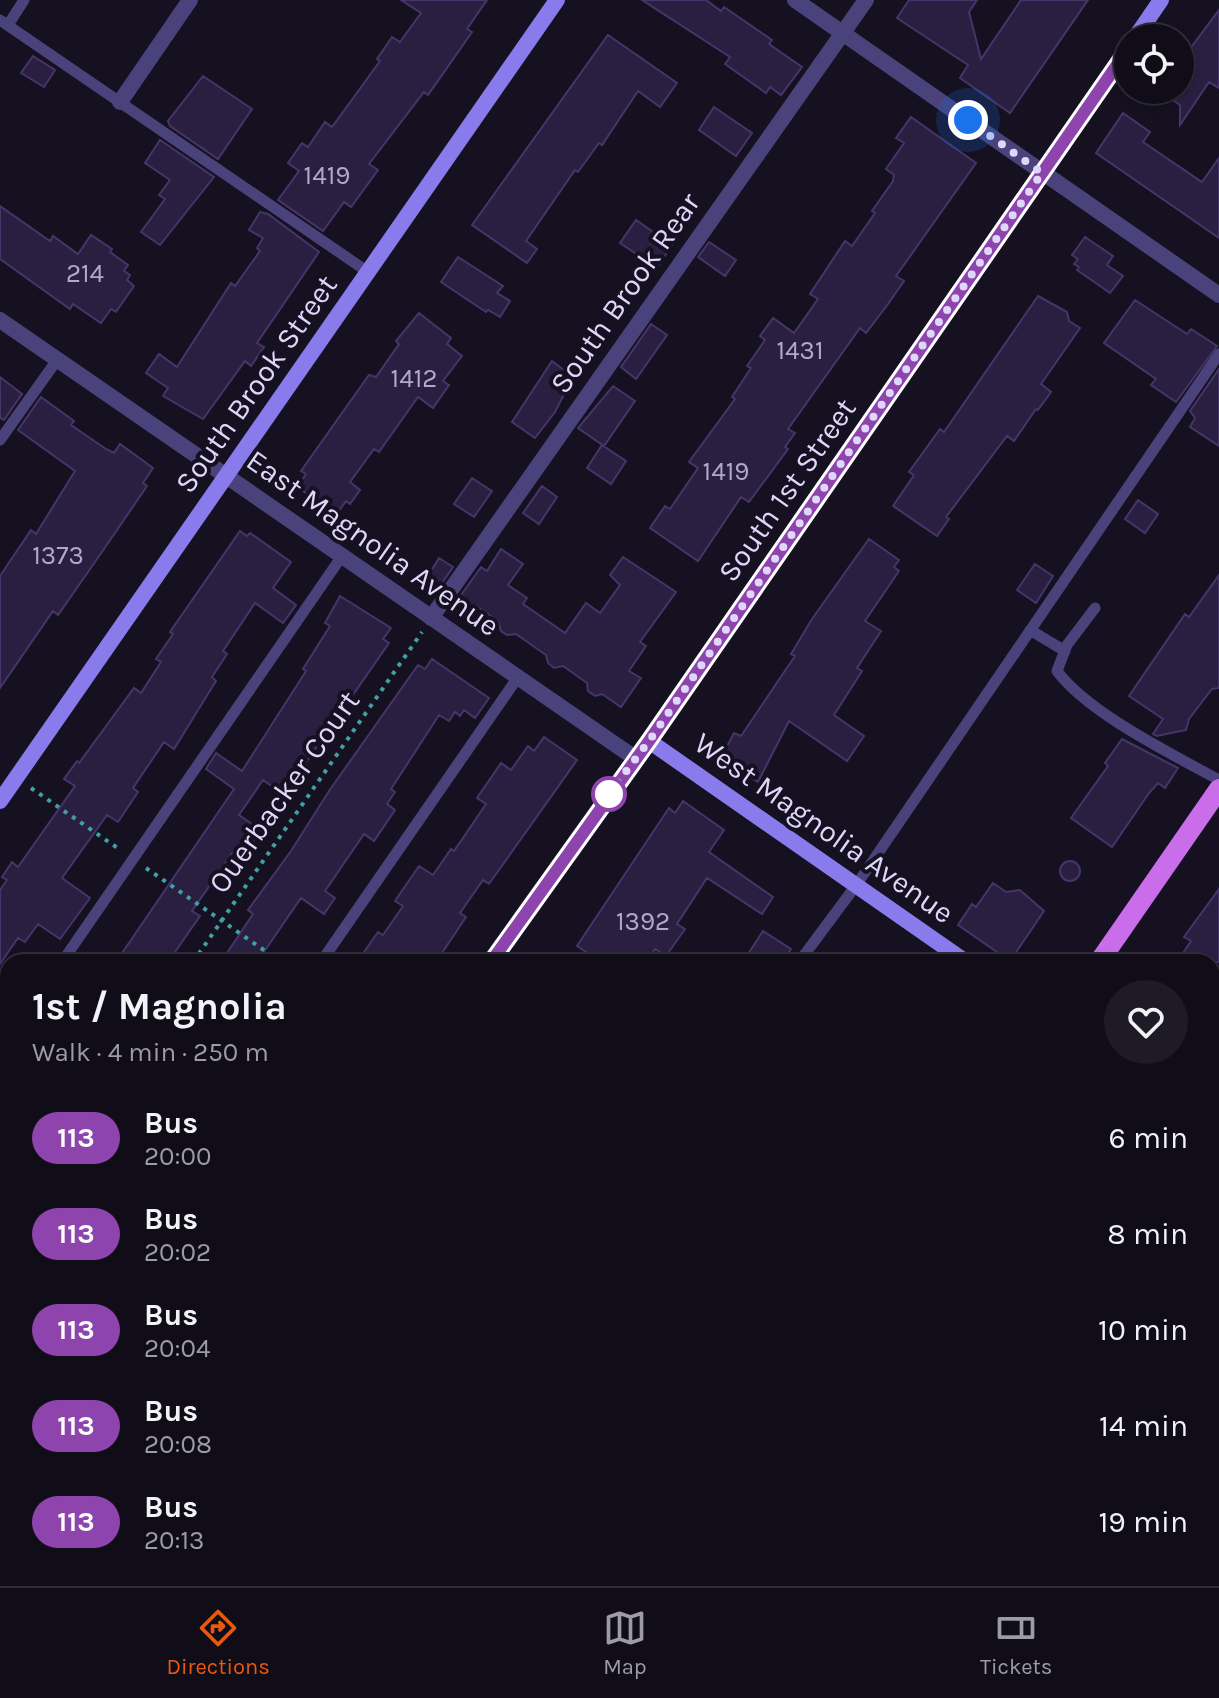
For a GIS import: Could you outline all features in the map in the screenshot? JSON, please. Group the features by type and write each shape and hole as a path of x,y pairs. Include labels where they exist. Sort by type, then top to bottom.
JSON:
{"main road":[{"path":"1105,954 1219,789"}],"street":[{"path":"120,102 190,0"},
{"name":"South Brook Street","path":"3,791 557,0"},
{"path":"795,0 1219,295"},
{"name":"South Brook Rear","path":"431,618 866,0"},
{"path":"1145,24 1161,0"},
{"name":"South 1st Street","path":"497,954 649,741 1114,69"},
{"name":"East Magnolia Avenue","path":"0,320 635,758"},
{"name":"West Magnolia Avenue","path":"649,741 955,954"}],"lane":[{"path":"24,0 4,22 368,272"},
{"path":"805,954 857,884 1219,354"},
{"path":"0,440 57,360"},
{"path":"68,954 342,556"},
{"path":"1095,608 1065,651 1057,671 1069,687 1219,780"},
{"path":"1030,630 1065,651"},
{"path":"327,954 518,677"}],"path":[{"name":"Ouerbacker Court","path":"199,954 412,647"},
{"path":"45,798 269,954"}],"building":[{"path":"401,0 487,0 467,29 472,32 428,95 424,92 369,164 378,170 351,207 344,202 323,231 278,200 299,171 288,163 302,143 308,147 325,122 332,127 380,61 377,59 392,37 400,42 421,13"},
{"path":"642,0 706,0 721,11 724,7 772,40 769,44 802,67 781,95 770,87 766,93 725,64 730,57"},
{"path":"909,0 977,0 969,12 981,59 1021,0 1088,0 1010,113 960,78 968,65 897,18"},
{"path":"1219,10 1219,88 1209,82 1180,125 1179,104 1194,104 1194,43"},
{"path":"608,35 677,83 660,107 638,91 602,145 599,143 578,172 575,170 526,241 537,249 527,263 472,225"},
{"path":"33,56 55,70 44,87 21,73"},
{"path":"203,76 252,109 218,159 170,126 168,121"},
{"path":"714,107 752,133 736,156 699,130"},
{"path":"1123,113 1150,132 1143,142 1202,182 1219,158 1219,238 1096,153"},
{"path":"911,117 976,163 896,276 904,281 888,304 866,333 860,328 788,429 795,433 785,447 788,449 749,502 741,497 698,561 650,528 665,506 670,509 698,468 689,462 735,399 732,397 751,368 747,366 765,340 760,336 773,318 794,333 818,299 810,294 845,241 852,246 875,213 872,211 893,181 894,175 886,169 904,143 896,138"},
{"path":"160,140 214,177 160,245 141,232 165,199 159,195 170,180 145,163"},
{"path":"0,206 50,241 53,236 78,254 91,235 112,249 110,252 128,265 124,271 130,275 127,280 134,286 116,312 111,309 101,323 73,304 70,309 0,259"},
{"path":"260,212 268,214 319,252 257,343 264,347 251,366 245,361 203,419 163,396 168,388 146,373 159,354 177,367 231,283 235,286 260,251 257,248 263,238 249,230"},
{"path":"636,220 672,245 657,268 620,243"},
{"path":"1085,237 1113,256 1107,265 1123,276 1110,293 1077,270 1079,267 1074,264 1078,259 1072,255"},
{"path":"709,242 736,260 725,276 698,257"},
{"path":"458,257 503,286 497,293 510,301 500,317 488,310 486,312 441,282"},
{"path":"1038,296 1067,312 1069,321 1080,328 1041,384 1051,392 1014,441 1007,436 946,517 949,519 937,536 893,506 914,475 909,472 940,429 944,432"},
{"path":"1135,300 1187,334 1191,329 1217,346 1176,402 1151,385 1156,379 1104,343"},
{"path":"419,313 451,338 447,344 462,356 443,381 449,385 433,408 418,397 379,452 374,449 350,482 360,490 350,504 346,501 337,514 297,487 306,474 301,471 369,375 376,377 399,344 396,341"},
{"path":"651,324 667,335 636,379 621,367"},
{"path":"552,361 573,377 555,412 535,438 512,422"},
{"path":"1219,369 1219,446 1190,427 1195,418 1190,411"},
{"path":"0,377 22,394 4,420 0,418"},
{"path":"613,386 635,401 604,446 578,428"},
{"path":"41,397 74,421 71,425 106,449 114,453 120,444 153,468 143,483 147,486 104,549 58,615 53,611 0,688 0,576 31,530 36,534 75,471 18,430"},
{"path":"602,445 626,461 611,484 587,468"},
{"path":"472,478 492,491 474,517 454,504"},
{"path":"542,486 557,497 539,524 523,513"},
{"path":"1138,500 1158,514 1145,533 1125,519"},
{"path":"240,531 247,536 250,533 291,562 273,588 296,605 283,623 255,603 223,651 227,654 212,677 216,681 174,749 164,742 133,788 138,792 118,822 107,815 62,878 90,898 60,939 38,924 25,942 18,938 7,954 0,954 0,890 7,880 2,877 12,862 18,867 75,786 64,779 77,761 79,763 134,688 141,693 161,662 156,659 173,634 170,632"},
{"path":"869,539 899,560 894,567 899,571 865,621 881,631 857,668 862,671 834,715 864,736 847,761 789,721 758,782 726,765 732,755 724,752 734,733 741,736 795,656 791,654 812,619"},
{"path":"501,549 523,564 508,585 527,598 523,604 565,633 586,603 600,613 620,585 610,575 623,557 676,592 640,642 646,646 629,671 641,678 621,707 602,694 595,696 588,691 587,683 563,666 554,668 548,663 546,655 516,634 507,635 501,631 498,621 475,605 467,607 460,603 459,598 481,567 487,571"},
{"path":"439,558 453,567 440,586 427,578"},
{"path":"1035,564 1053,576 1036,603 1017,590"},
{"path":"1219,575 1219,688 1212,689 1189,719 1186,730 1157,736 1153,734 1163,719 1129,696 1185,614 1189,617"},
{"path":"340,596 391,628 383,639 389,643 287,790 281,785 277,790 263,780 239,815 261,830 242,858 233,852 192,911 200,916 174,954 121,954 234,789 206,769 216,753 242,771 306,671 303,669 330,626 325,623"},
{"path":"432,659 489,698 475,718 464,710 460,716 455,712 449,721 439,715 391,789 395,792 387,804 395,810 374,841 364,834 325,891 335,898 324,914 301,898 262,954 226,954 253,914 248,910 329,791 418,665 425,669"},
{"path":"544,737 577,760 489,884 483,880 460,913 466,917 441,954 363,954 378,932 383,935 403,906 395,901 419,866 433,875 451,849 454,851 486,804 477,798 501,763 511,770 528,746 534,751"},
{"path":"1122,739 1178,768 1165,788 1158,783 1149,793 1112,847 1071,818 1108,766 1105,763"},
{"path":"683,801 724,830 709,852 773,897 762,914 707,878 677,924 685,929 667,954 655,949 652,954 589,954 577,946 669,808 675,813"},
{"path":"1070,861 1077,864 1080,871 1077,878 1070,881 1063,878 1060,871 1063,864"},
{"path":"993,883 1006,892 1020,890 1044,911 1015,954 1000,954 958,925 972,904 976,907"},
{"path":"1219,889 1219,954 1182,954 1191,941 1184,937"},
{"path":"763,931 791,949 788,954 748,954"}],"bus line":[{"name":"113","path":"497,954 649,741 1114,69"}],"route":[{"path":"609,794 649,741 1042,173 968,120"}]}
